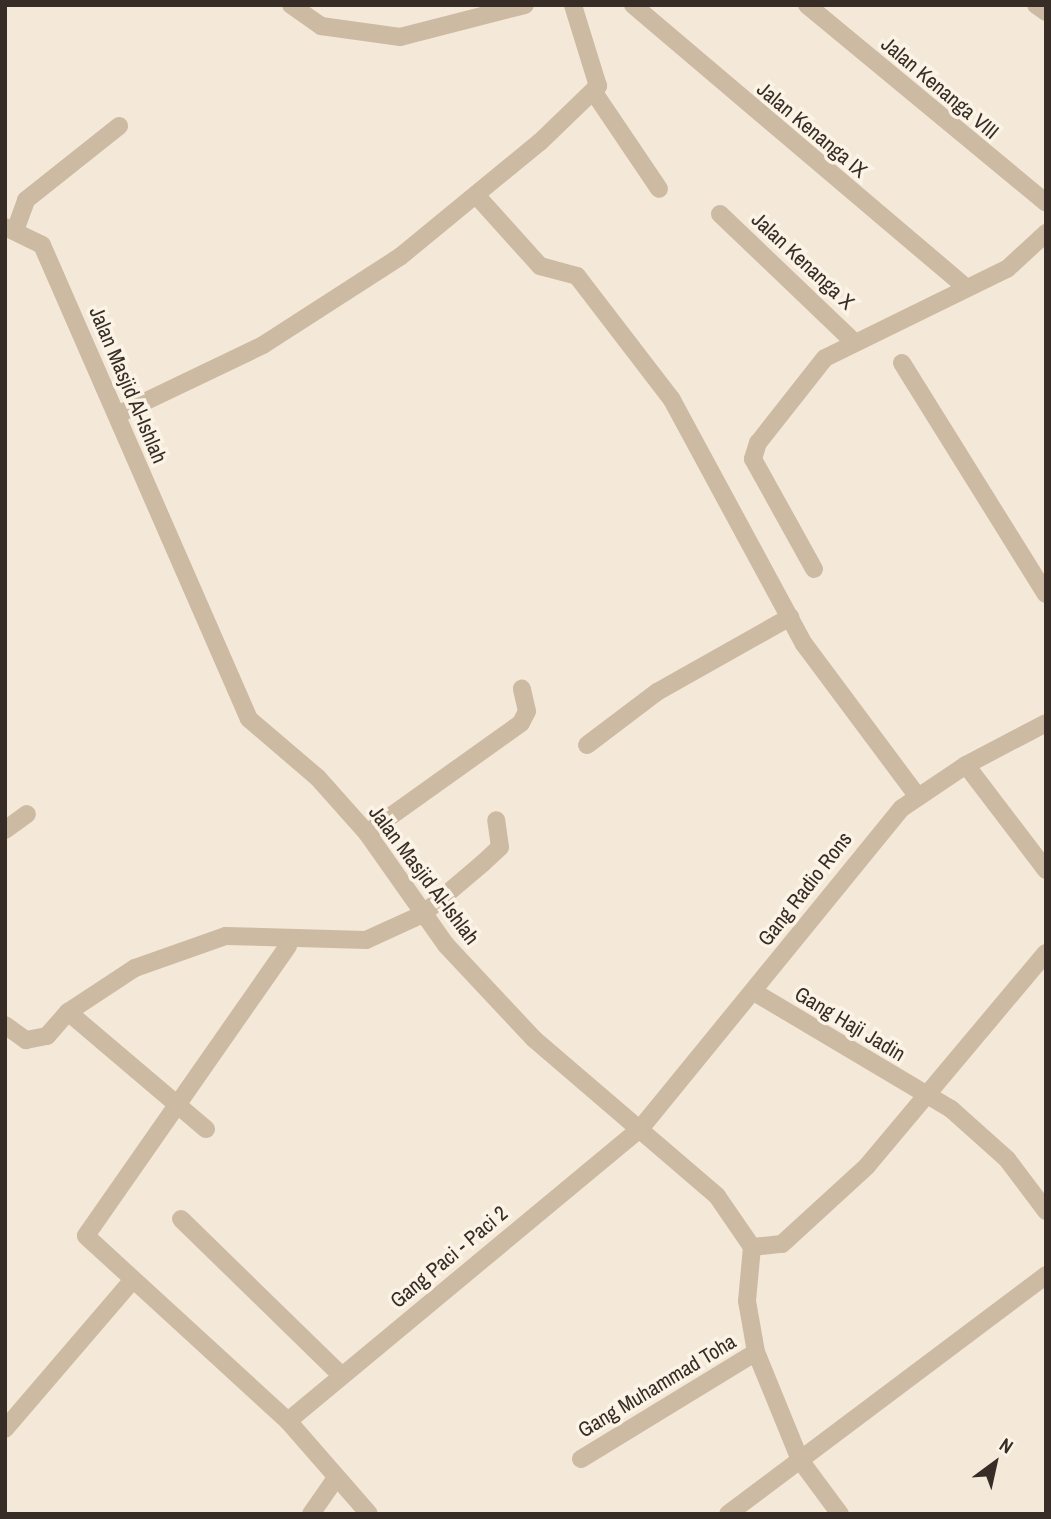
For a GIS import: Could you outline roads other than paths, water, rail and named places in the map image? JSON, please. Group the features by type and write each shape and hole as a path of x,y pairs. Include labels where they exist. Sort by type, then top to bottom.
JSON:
{"street":[{"path":"291,5 321,26 400,37 525,5"},
{"path":"117,415 263,345 401,256 477,195 593,91 599,72 573,5"},
{"name":"Jalan Kenanga IX","path":"633,5 965,287"},
{"name":"Jalan Kenanga VIII","path":"807,5 1046,203"},
{"path":"1036,5 1046,12"},
{"path":"593,91 659,188"},
{"path":"11,228 26,200 119,126"},
{"path":"477,195 534,261 577,276 587,286 672,400 790,617 919,797"},
{"name":"Jalan Kenanga X","path":"720,214 853,341"},
{"name":"Jalan Masjid Al-Ishlah","path":"11,228 42,246 117,415 209,636 249,719 318,778 367,834 423,915 534,1039 717,1196 752,1247"},
{"path":"814,569 753,458 784,416 809,371 853,341 1007,269 1046,233"},
{"path":"902,363 1046,594"},
{"path":"587,745 657,692 790,617"},
{"path":"367,834 522,723 527,711 522,689"},
{"name":"Gang Radio Rons","path":"640,1129 754,992 881,829 919,797 966,765 1046,723"},
{"path":"966,765 1046,870"},
{"path":"5,830 27,814"},
{"path":"5,1025 26,1040 47,1036 68,1012 135,968 226,936 366,940 423,915 500,847 496,820"},
{"path":"288,946 258,979 178,1106 88,1226 92,1244 130,1283 288,1421 369,1514"},
{"path":"840,1514 800,1460 756,1352 747,1301 752,1247 782,1244 802,1230 867,1166 922,1095 1046,953"},
{"name":"Gang Haji Jadin","path":"754,992 922,1095 951,1109 1007,1159 1046,1211"},
{"path":"68,1012 206,1129"},
{"name":"Gang Paci - Paci 2","path":"288,1421 340,1374 640,1129"},
{"path":"181,1219 340,1374"},
{"path":"728,1514 1046,1275"},
{"path":"5,1429 130,1283"},
{"name":"Gang Muhammad Toha","path":"581,1458 756,1352"},
{"path":"311,1514 336,1478"}]}
